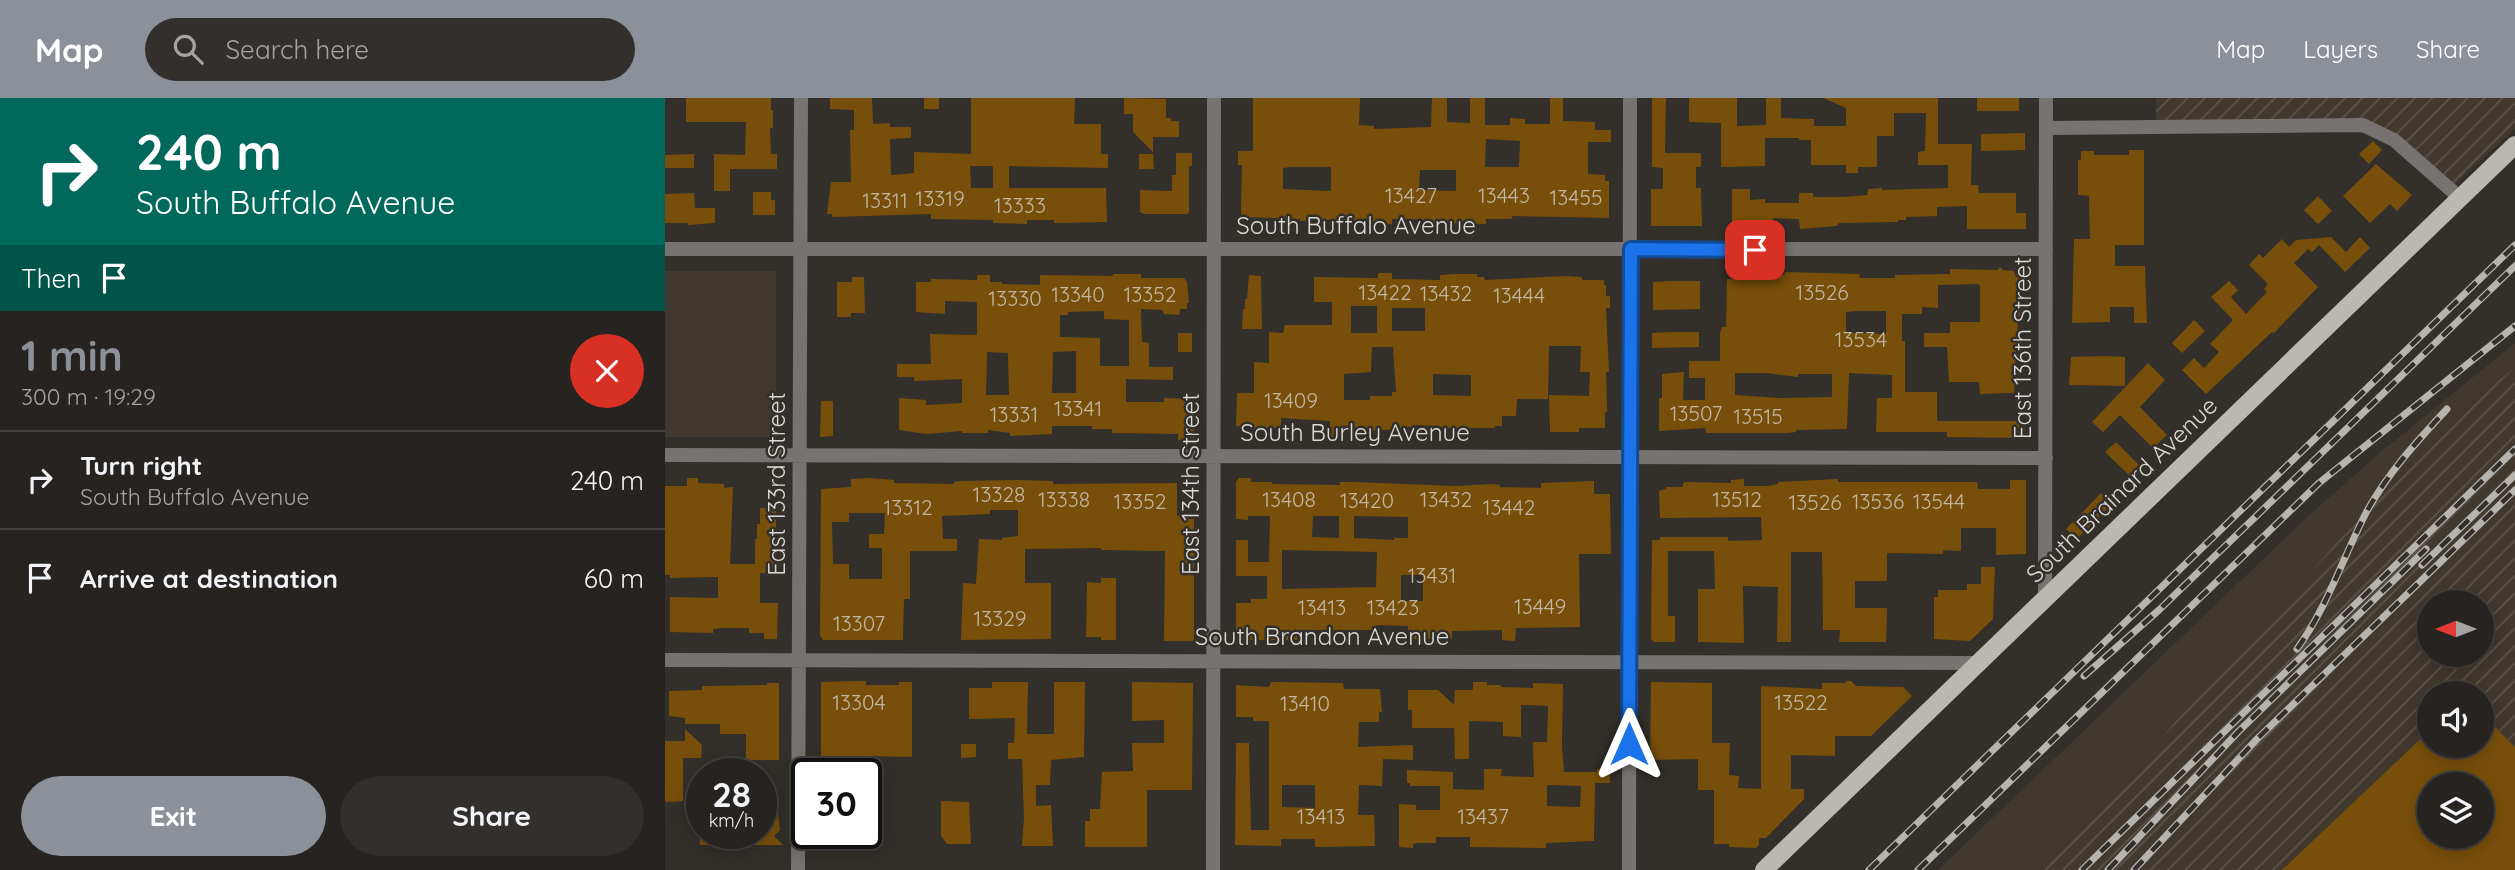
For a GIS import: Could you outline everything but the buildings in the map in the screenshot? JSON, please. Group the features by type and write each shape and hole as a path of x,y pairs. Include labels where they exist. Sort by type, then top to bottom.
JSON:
{"main road":[{"name":"South Brainard Avenue","path":"1764,870 2515,145"}],"street":[{"name":"East 133rd Street","path":"798,870 801,98"},
{"name":"East 134th Street","path":"1213,870 1214,98"},
{"path":"1629,870 1630,98"},
{"name":"East 136th Street","path":"2045,598 2046,98"},
{"path":"2046,128 2363,125 2394,140 2459,197"},
{"name":"South Buffalo Avenue","path":"665,249 2046,249"},
{"name":"South Burley Avenue","path":"665,455 2046,458"},
{"name":"South Brandon Avenue","path":"665,660 1978,663"}],"shaded area":[{"path":"2156,98 2515,98 2515,129 2450,188 2397,135 2365,119 2156,122"},
{"path":"665,271 776,271 776,437 665,437"},
{"path":"2515,343 2515,367 2464,409 2405,468 2235,654 2107,800 2038,870 1938,870 2303,521 2377,455"},
{"path":"2515,367 2515,870 2038,870 2107,800 2235,654 2405,468 2464,409"}],"railway":[{"path":"1869,870 2515,245"},
{"path":"2084,676 2159,610 2515,266"},
{"path":"1918,870 2319,483 2515,326"},
{"path":"2297,649 2318,616 2375,497 2404,458 2447,409"},
{"path":"2082,870 2515,449"},
{"path":"2422,565 2515,475"},
{"path":"2134,870 2257,739 2515,490"},
{"path":"2108,870 2238,732 2426,549"}],"route":[{"path":"1629,744 1631,249 1755,250"}]}
